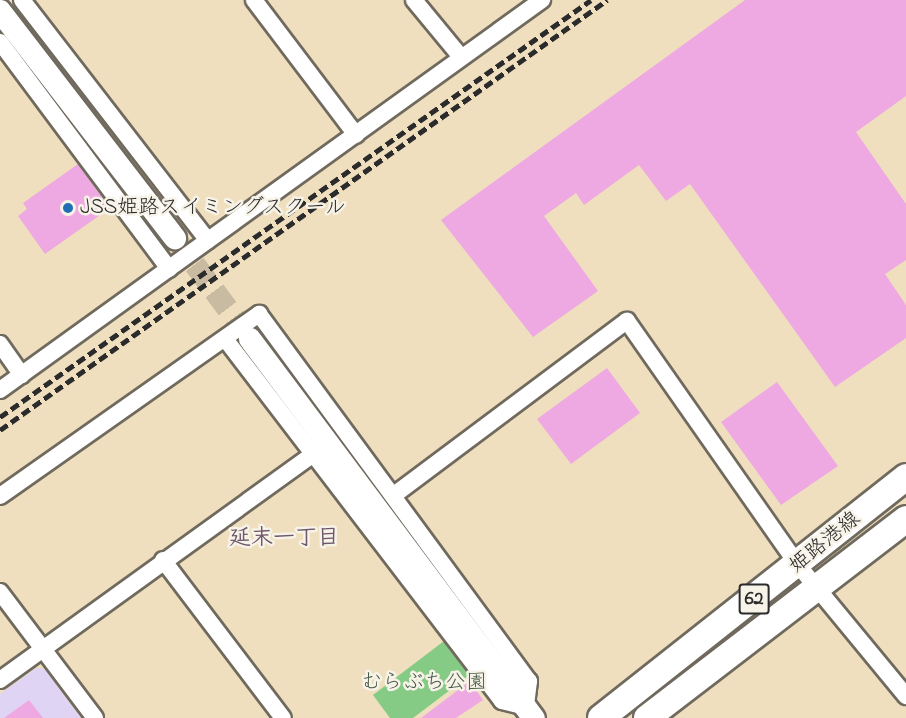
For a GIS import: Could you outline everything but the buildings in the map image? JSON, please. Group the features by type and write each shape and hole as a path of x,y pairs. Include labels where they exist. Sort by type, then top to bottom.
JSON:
{"main road":[{"name":"姫路港線","path":"601,718 798,565 906,477"},
{"name":"姫路港線","path":"647,718 817,590 906,519"}],"street":[{"path":"22,0 208,241"},
{"path":"254,0 356,135"},
{"path":"414,0 461,57"},
{"path":"0,390 542,0"},
{"path":"0,11 175,238"},
{"path":"0,42 170,269"},
{"path":"0,496 259,314 529,681 530,712"},
{"path":"394,495 627,321 798,565 906,696"},
{"path":"225,339 502,701 530,712"},
{"path":"250,339 530,712"},
{"path":"0,344 22,375"},
{"path":"0,680 163,560 313,454"},
{"path":"163,560 283,718"},
{"path":"0,592 95,718"}],"shaded area":[{"path":"36,668 45,669 81,718 0,718 0,694"}],"green space":[{"name":"むらぶち公園","path":"444,641 470,675 413,718 390,718 373,695"}],"tunnel":[{"path":"175,238 250,339"}],"railway":[{"path":"0,417 591,0"},
{"path":"0,430 607,0"}],"place":[{"name":"JSS姫路スイミングスクール","path":"68,208"}],"district":[{"name":"延末一丁目","path":"284,540"}]}
